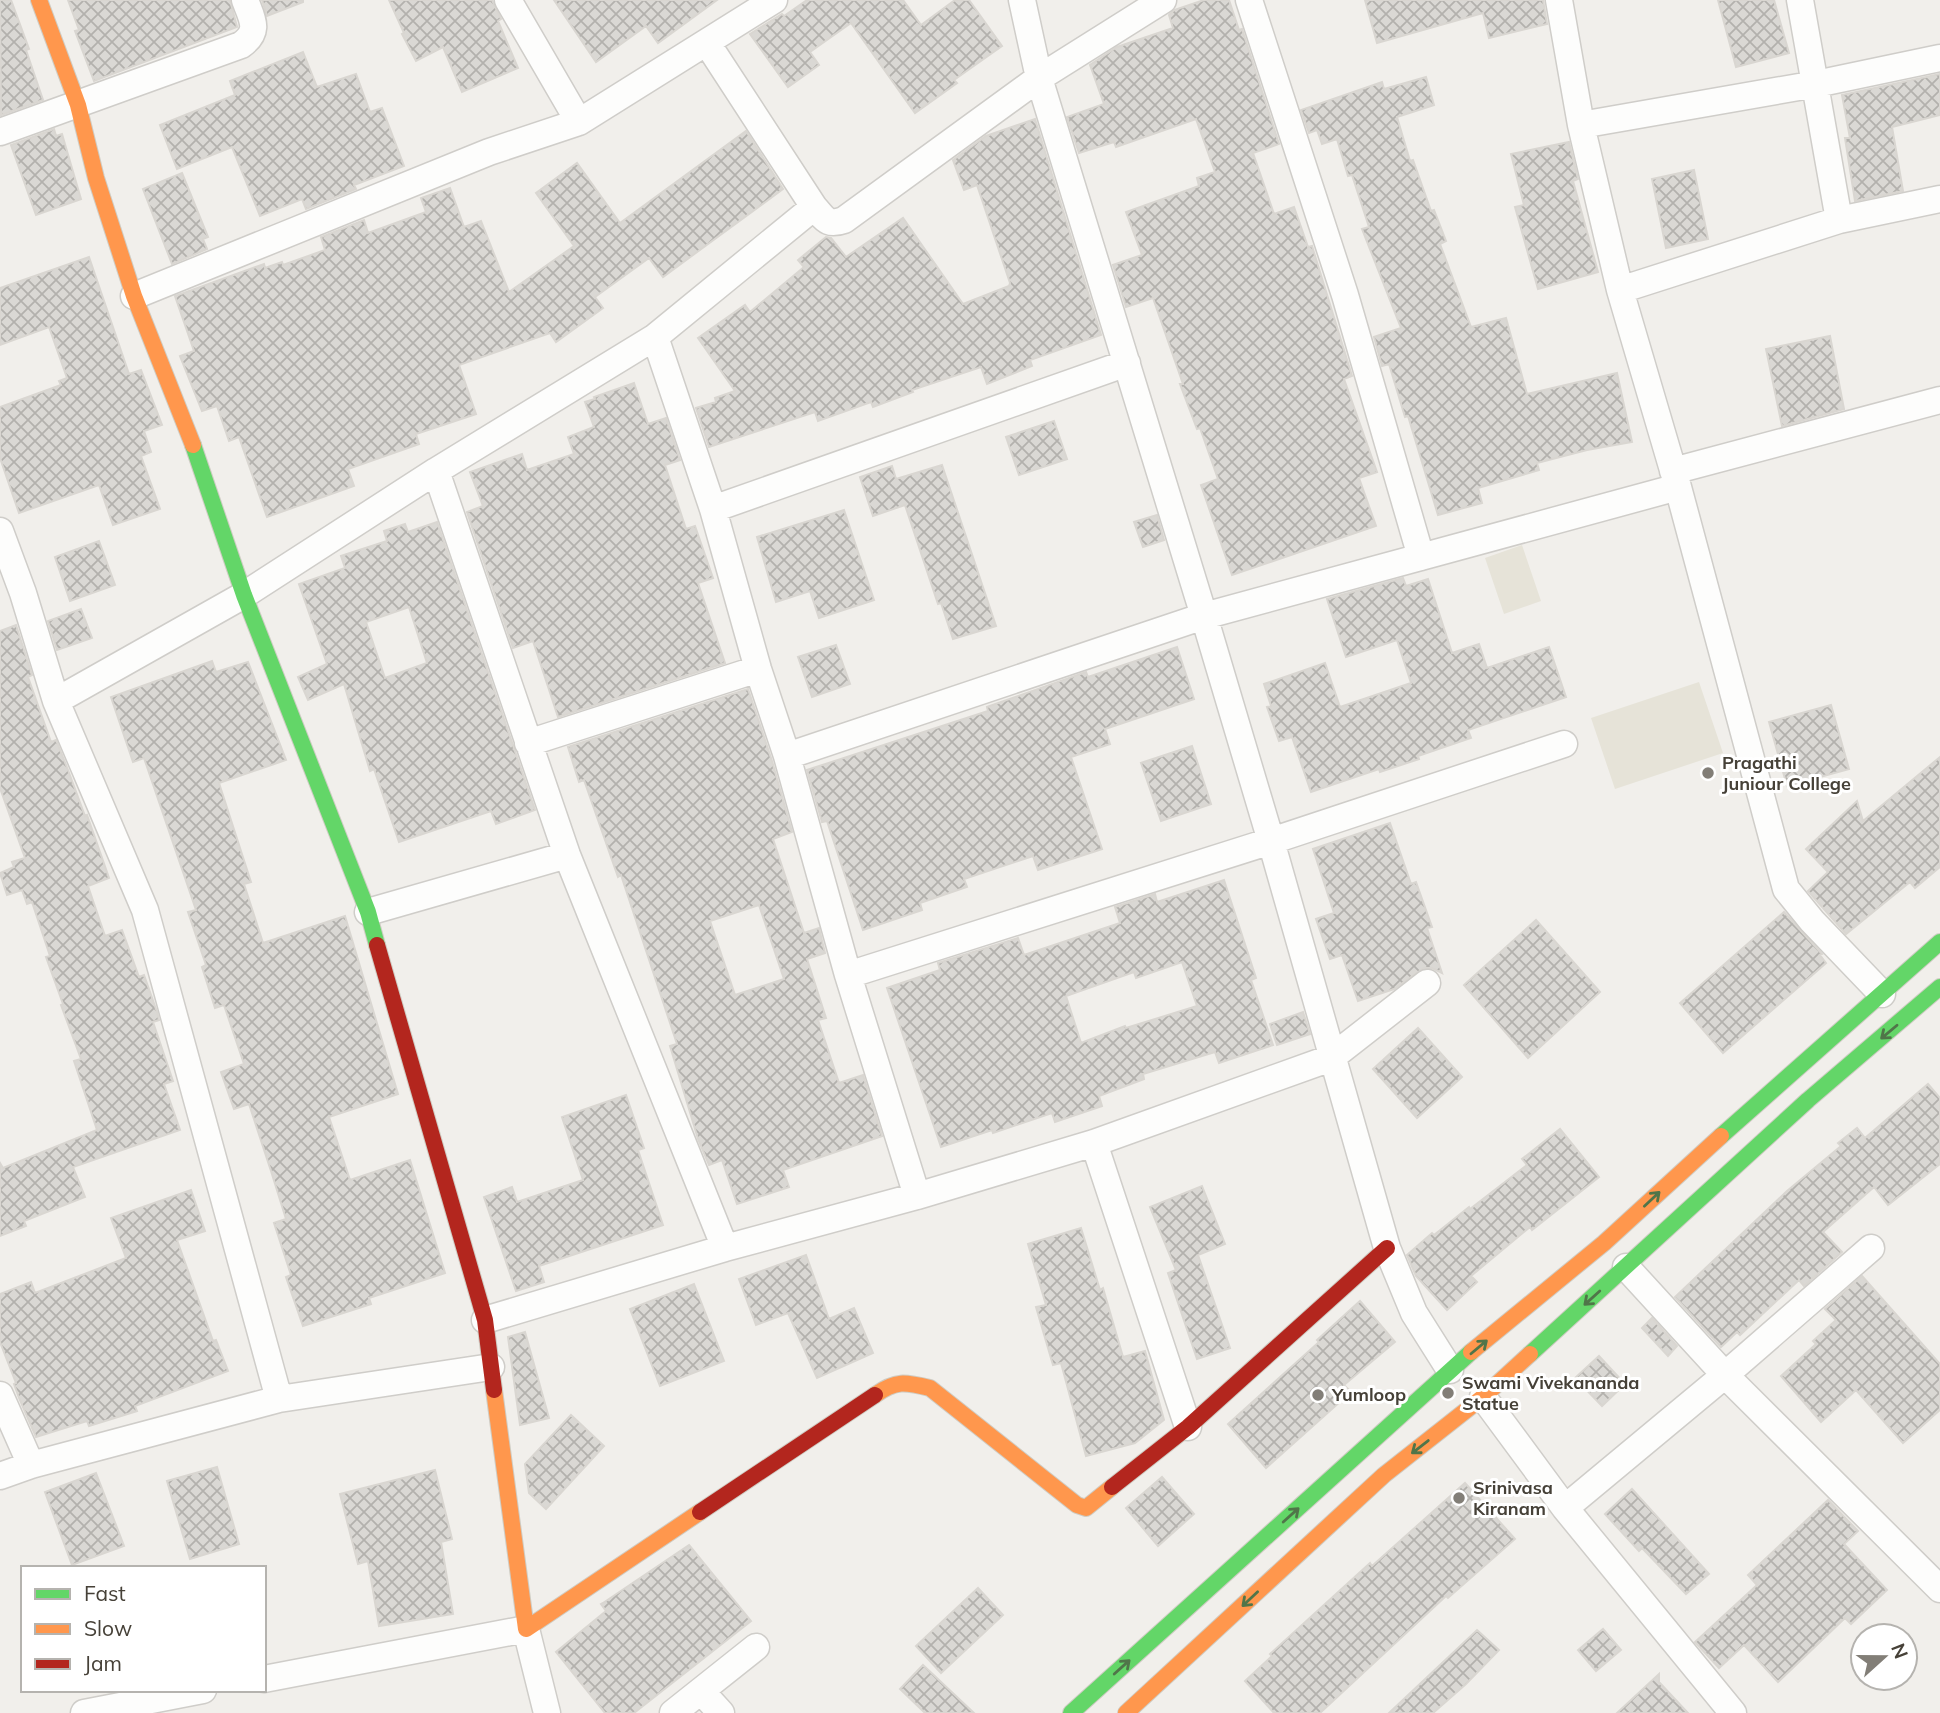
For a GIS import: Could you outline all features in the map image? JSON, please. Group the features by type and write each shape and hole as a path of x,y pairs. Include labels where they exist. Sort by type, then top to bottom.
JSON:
{"street":[{"path":"39,0 78,105 96,178 134,296 203,471 244,595 368,912 485,1320 526,1629 547,1713"},
{"path":"0,132 241,45 250,39 254,30 245,0"},
{"path":"508,0 579,122"},
{"path":"134,296 477,157 579,122 774,0"},
{"path":"1021,0 1040,78 1271,841 1387,1248 1414,1313 1450,1370"},
{"path":"707,43 814,207 828,221 834,223 844,220 1040,78 1163,0"},
{"path":"1249,0 1345,295 1421,558"},
{"path":"1559,0 1581,125 1620,290 1675,479 1786,889 1812,921 1882,994"},
{"path":"1800,0 1839,220"},
{"path":"1581,125 1816,85 1940,58"},
{"path":"1620,290 1839,220 1940,199"},
{"path":"56,701 244,595 436,471 655,337 814,207"},
{"path":"655,337 713,509 758,669 787,755 848,975 917,1196"},
{"path":"713,509 1127,363"},
{"path":"787,755 1204,616 1421,558 1940,400"},
{"path":"436,471 567,855 724,1248"},
{"path":"0,531 23,593 56,701 145,910 279,1399"},
{"path":"528,743 758,669"},
{"path":"848,975 1271,841 1564,744"},
{"path":"368,912 567,855"},
{"path":"1071,1713 1450,1370 1604,1243 1786,1076 1940,942"},
{"path":"485,1320 724,1248 917,1196 1094,1143 1331,1058 1427,983"},
{"path":"1126,1713 1384,1475 1483,1397 1808,1100 1940,987"},
{"path":"1094,1143 1188,1427"},
{"path":"266,1679 526,1629 891,1384 909,1383 930,1388 1077,1505 1086,1508 1188,1427 1387,1248"},
{"path":"1565,1508 1725,1375 1871,1248"},
{"path":"1626,1268 1725,1375 1940,1589"},
{"path":"0,1476 279,1399 491,1367"},
{"path":"0,1395 32,1465"},
{"path":"1483,1397 1565,1508 1732,1713"},
{"path":"673,1713 756,1647"},
{"path":"701,1691 720,1713"},
{"path":"84,1713 193,1692"}],"shaded area":[{"path":"1522,545 1541,601 1504,614 1485,558"},
{"path":"1699,682 1723,753 1615,789 1591,718"}],"building":[{"path":"0,0 11,0 29,49 26,50 43,100 1,115"},
{"path":"68,0 230,0 237,27 94,81 75,31 79,30"},
{"path":"262,0 303,0 303,2 267,16"},
{"path":"389,0 492,0 518,68 462,92 443,47 416,61"},
{"path":"554,0 717,0 658,43 646,26 596,62"},
{"path":"807,0 903,0 921,25 955,0 969,0 1002,46 954,80 957,83 915,113 851,23 810,52 819,65 788,87 750,34"},
{"path":"1204,0 1229,0 1239,30 1242,29 1279,144 1253,153 1274,214 1294,207 1308,247 1312,246 1352,376 1344,379 1377,472 1359,478 1376,526 1232,575 1201,485 1218,479 1200,428 1197,429 1180,384 1183,384 1153,298 1126,307 1113,265 1142,255 1126,212 1199,186 1197,178 1215,172 1196,119 1116,147 1114,142 1079,153 1067,117 1104,104 1090,65 1117,47 1173,28 1169,15 1174,10"},
{"path":"1365,0 1543,0 1547,24 1489,38 1483,13 1377,43"},
{"path":"1718,0 1774,0 1789,53 1736,67"},
{"path":"303,52 317,87 356,74 370,112 382,108 404,166 354,185 356,189 306,209 302,199 260,216 232,147 177,169 160,125 235,95 230,81"},
{"path":"1940,74 1940,115 1892,127 1903,191 1855,201 1845,138 1850,138 1842,95"},
{"path":"1426,77 1434,105 1397,117 1410,161 1413,160 1431,211 1434,210 1446,241 1440,244 1471,327 1506,318 1527,394 1617,373 1632,442 1537,463 1539,470 1478,488 1482,503 1438,515 1408,416 1405,417 1389,364 1382,366 1374,337 1401,328 1362,229 1369,227 1352,175 1348,176 1337,139 1322,144 1317,130 1309,133 1301,110 1382,82 1384,89"},
{"path":"1035,119 1101,335 1030,360 1032,366 987,384 981,367 912,390 913,392 873,407 871,402 818,421 815,412 709,447 696,408 716,402 715,398 735,391 698,338 745,305 750,312 804,267 798,260 826,237 831,238 846,257 903,218 963,304 1009,286 977,185 964,190 953,160 986,136"},
{"path":"54,129 56,136 62,134 81,199 36,215 11,145"},
{"path":"746,131 783,189 663,277 649,258 595,297 603,308 556,342 550,333 459,365 476,414 416,434 419,444 348,469 354,486 267,517 239,437 229,441 217,406 202,411 180,356 194,351 175,296 264,264 265,268 282,262 283,265 325,250 321,237 364,220 368,233 426,212 421,198 450,188 464,227 481,221 509,292 574,246 536,193 577,163 620,223"},
{"path":"1569,142 1578,179 1573,181 1598,272 1538,289 1515,207 1524,205 1511,154"},
{"path":"1694,170 1708,239 1666,248 1652,179"},
{"path":"182,173 208,237 203,239 207,249 172,264 143,189"},
{"path":"89,257 129,374 141,370 162,425 144,431 151,452 141,456 160,509 113,525 99,485 19,513 0,458 0,407 61,385 59,381 67,378 49,327 0,345 0,288"},
{"path":"1830,336 1844,409 1782,426 1766,349"},
{"path":"634,383 648,424 666,418 680,460 665,465 686,529 695,526 713,578 698,583 725,663 558,717 533,641 513,648 467,512 483,506 470,472 522,454 527,470 574,454 568,437 594,427 585,402"},
{"path":"1054,421 1067,459 1019,475 1006,437"},
{"path":"942,465 996,626 953,639 941,603 938,604 905,505 873,516 860,477 892,466 896,479"},
{"path":"844,510 874,600 819,618 810,591 776,602 757,537"},
{"path":"1157,515 1164,540 1143,547 1134,522"},
{"path":"437,522 535,810 496,824 491,811 399,842 374,769 370,771 344,684 308,700 298,677 327,664 299,584 345,568 341,556 387,541 384,531 405,524 408,532","holes":["409,607 427,663 385,678 366,622"]},
{"path":"99,541 115,585 70,601 55,557"},
{"path":"1403,578 1406,586 1428,579 1452,653 1479,644 1487,668 1549,647 1566,697 1468,730 1471,738 1418,756 1419,759 1380,772 1379,769 1311,792 1292,737 1279,741 1267,707 1271,706 1264,684 1325,663 1340,707 1411,683 1397,640 1346,657 1327,599"},
{"path":"81,609 92,638 57,650 48,621"},
{"path":"16,625 32,675 28,677 51,742 56,740 109,878 88,886 105,936 122,930 139,977 144,975 157,1012 159,1020 153,1022 173,1081 164,1084 180,1130 73,1167 85,1197 24,1221 26,1226 0,1236 0,1163 3,1168 97,1130 74,1061 81,1059 46,957 50,956 32,902 27,904 22,890 7,895 0,873 14,867 12,862 25,858 0,788 0,631"},
{"path":"836,645 850,684 812,697 798,657"},
{"path":"1177,647 1194,699 1105,729 1110,744 1071,757 1102,849 1038,870 1033,856 964,879 967,887 920,903 922,910 863,930 827,821 822,822 807,770 988,711 987,707 1086,672 1088,677"},
{"path":"212,661 216,672 248,662 286,760 219,783 251,882 244,884 263,943 345,916 398,1094 329,1117 350,1180 410,1160 445,1273 369,1298 371,1304 303,1326 286,1277 291,1275 274,1223 286,1219 271,1171 249,1104 234,1109 221,1072 244,1064 224,1005 215,1008 202,967 206,965 188,912 196,910 144,758 133,762 111,697"},
{"path":"748,689 792,832 773,839 804,933 819,928 825,953 807,959 826,1018 818,1020 839,1083 863,1075 882,1136 783,1170 789,1187 737,1204 722,1160 709,1165 698,1139 670,1046 677,1044 621,875 618,877 584,780 579,782 568,747","holes":["759,905 784,979 735,995 710,921"]},
{"path":"1831,705 1849,769 1787,786 1769,722"},
{"path":"1192,746 1211,804 1161,821 1141,763"},
{"path":"1940,757 1940,867 1915,888 1910,882 1846,934 1808,891 1828,872 1806,849 1857,801 1863,821"},
{"path":"1390,823 1411,884 1416,882 1432,927 1427,928 1442,973 1432,968 1424,968 1394,989 1358,1001 1342,955 1330,959 1316,919 1334,913 1313,849"},
{"path":"1224,880 1256,978 1251,980 1273,1045 1219,1063 1215,1052 1143,1074 1144,1079 1099,1096 1102,1106 1055,1122 1052,1113 941,1147 887,988 940,970 938,963 1018,938 1024,955 1120,923 1115,907 1155,894 1157,902","holes":["1182,962 1197,1006 1126,1028 1125,1026 1081,1043 1066,996 1134,972 1136,978"]},
{"path":"1784,912 1822,954 1820,955 1826,963 1723,1053 1680,1003"},
{"path":"1536,920 1600,992 1528,1058 1464,985"},
{"path":"1303,1012 1310,1034 1277,1045 1270,1024"},
{"path":"1418,1028 1462,1077 1417,1118 1373,1069"},
{"path":"1928,1084 1940,1098 1940,1164 1888,1205 1874,1187 1823,1232 1842,1252 1804,1286 1799,1280 1740,1335 1737,1332 1721,1347 1675,1297 1787,1191 1841,1146 1838,1143 1857,1128 1865,1138"},
{"path":"626,1095 644,1148 638,1150 663,1225 539,1266 544,1282 516,1291 484,1197 512,1187 517,1202 583,1180 562,1117"},
{"path":"1560,1129 1599,1177 1532,1230 1530,1227 1471,1276 1477,1282 1447,1310 1416,1276 1407,1255 1432,1233 1434,1235 1527,1165 1522,1159"},
{"path":"1202,1186 1225,1244 1198,1255 1230,1348 1197,1359 1168,1273 1176,1270 1150,1207"},
{"path":"191,1190 205,1231 177,1240 213,1341 216,1340 228,1371 135,1406 137,1411 89,1426 87,1421 36,1437 0,1342 0,1294 31,1282 35,1293 126,1258 111,1218"},
{"path":"1081,1228 1100,1290 1103,1288 1123,1357 1145,1351 1164,1420 1135,1443 1086,1456 1061,1363 1053,1365 1036,1307 1046,1305 1028,1244"},
{"path":"806,1255 829,1319 854,1308 873,1353 817,1378 788,1313 756,1325 739,1279"},
{"path":"1862,1276 1940,1364 1940,1410 1903,1443 1856,1390 1821,1422 1781,1376 1816,1344 1813,1341 1836,1320 1825,1309"},
{"path":"694,1284 724,1361 660,1386 630,1309"},
{"path":"1360,1301 1395,1342 1344,1385 1351,1392 1266,1468 1228,1424"},
{"path":"1652,1318 1677,1346 1668,1356 1642,1328"},
{"path":"525,1332 549,1418 520,1425 508,1337"},
{"path":"1599,1356 1625,1384 1602,1406 1575,1378"},
{"path":"571,1415 604,1446 546,1509 529,1493 525,1464"},
{"path":"217,1467 239,1544 190,1559 167,1481"},
{"path":"435,1470 452,1539 441,1542 453,1614 379,1626 368,1561 358,1564 340,1494"},
{"path":"96,1473 124,1546 72,1565 45,1492"},
{"path":"1162,1477 1194,1514 1158,1546 1126,1508"},
{"path":"1465,1483 1515,1539 1448,1598 1446,1596 1320,1713 1274,1713 1245,1681 1272,1656 1270,1654 1370,1563 1372,1566"},
{"path":"1632,1489 1709,1574 1686,1594 1642,1548 1639,1551 1605,1514"},
{"path":"1828,1500 1858,1531 1844,1544 1887,1590 1853,1622 1845,1618 1778,1682 1744,1645 1719,1668 1695,1642 1757,1585 1748,1575"},
{"path":"689,1545 751,1621 634,1713 605,1713 556,1652 606,1611 601,1604"},
{"path":"978,1588 1003,1615 941,1673 916,1646"},
{"path":"1603,1629 1621,1650 1596,1671 1578,1650"},
{"path":"1477,1630 1499,1650 1466,1684 1433,1713 1389,1713"},
{"path":"923,1665 974,1713 925,1713 900,1689"},
{"path":"1659,1674 1659,1682 1688,1713 1617,1713"}],"traffic: fast":[{"path":"193,445 244,595 368,912 377,945"},
{"path":"1721,1136 1940,942"},
{"path":"1530,1354 1808,1100 1940,987"},
{"path":"1071,1713 1471,1352"}],"traffic: slow":[{"path":"39,0 78,105 96,178 134,296 193,445"},
{"path":"1471,1352 1604,1243 1721,1136"},
{"path":"1126,1713 1384,1475 1483,1397 1530,1354"},
{"path":"875,1395 901,1384 930,1388 1077,1505 1086,1508 1112,1487"},
{"path":"494,1390 526,1629 700,1512"}],"traffic: jam":[{"path":"377,945 485,1320 494,1390"},
{"path":"1112,1487 1188,1427 1387,1248"},
{"path":"700,1512 875,1395"}],"place":[{"name":"Pragathi Juniour College","path":"1708,773"},
{"name":"Swami Vivekananda Statue","path":"1448,1393"},
{"name":"Yumloop","path":"1318,1395"},
{"name":"Srinivasa Kiranam","path":"1459,1498"}]}
